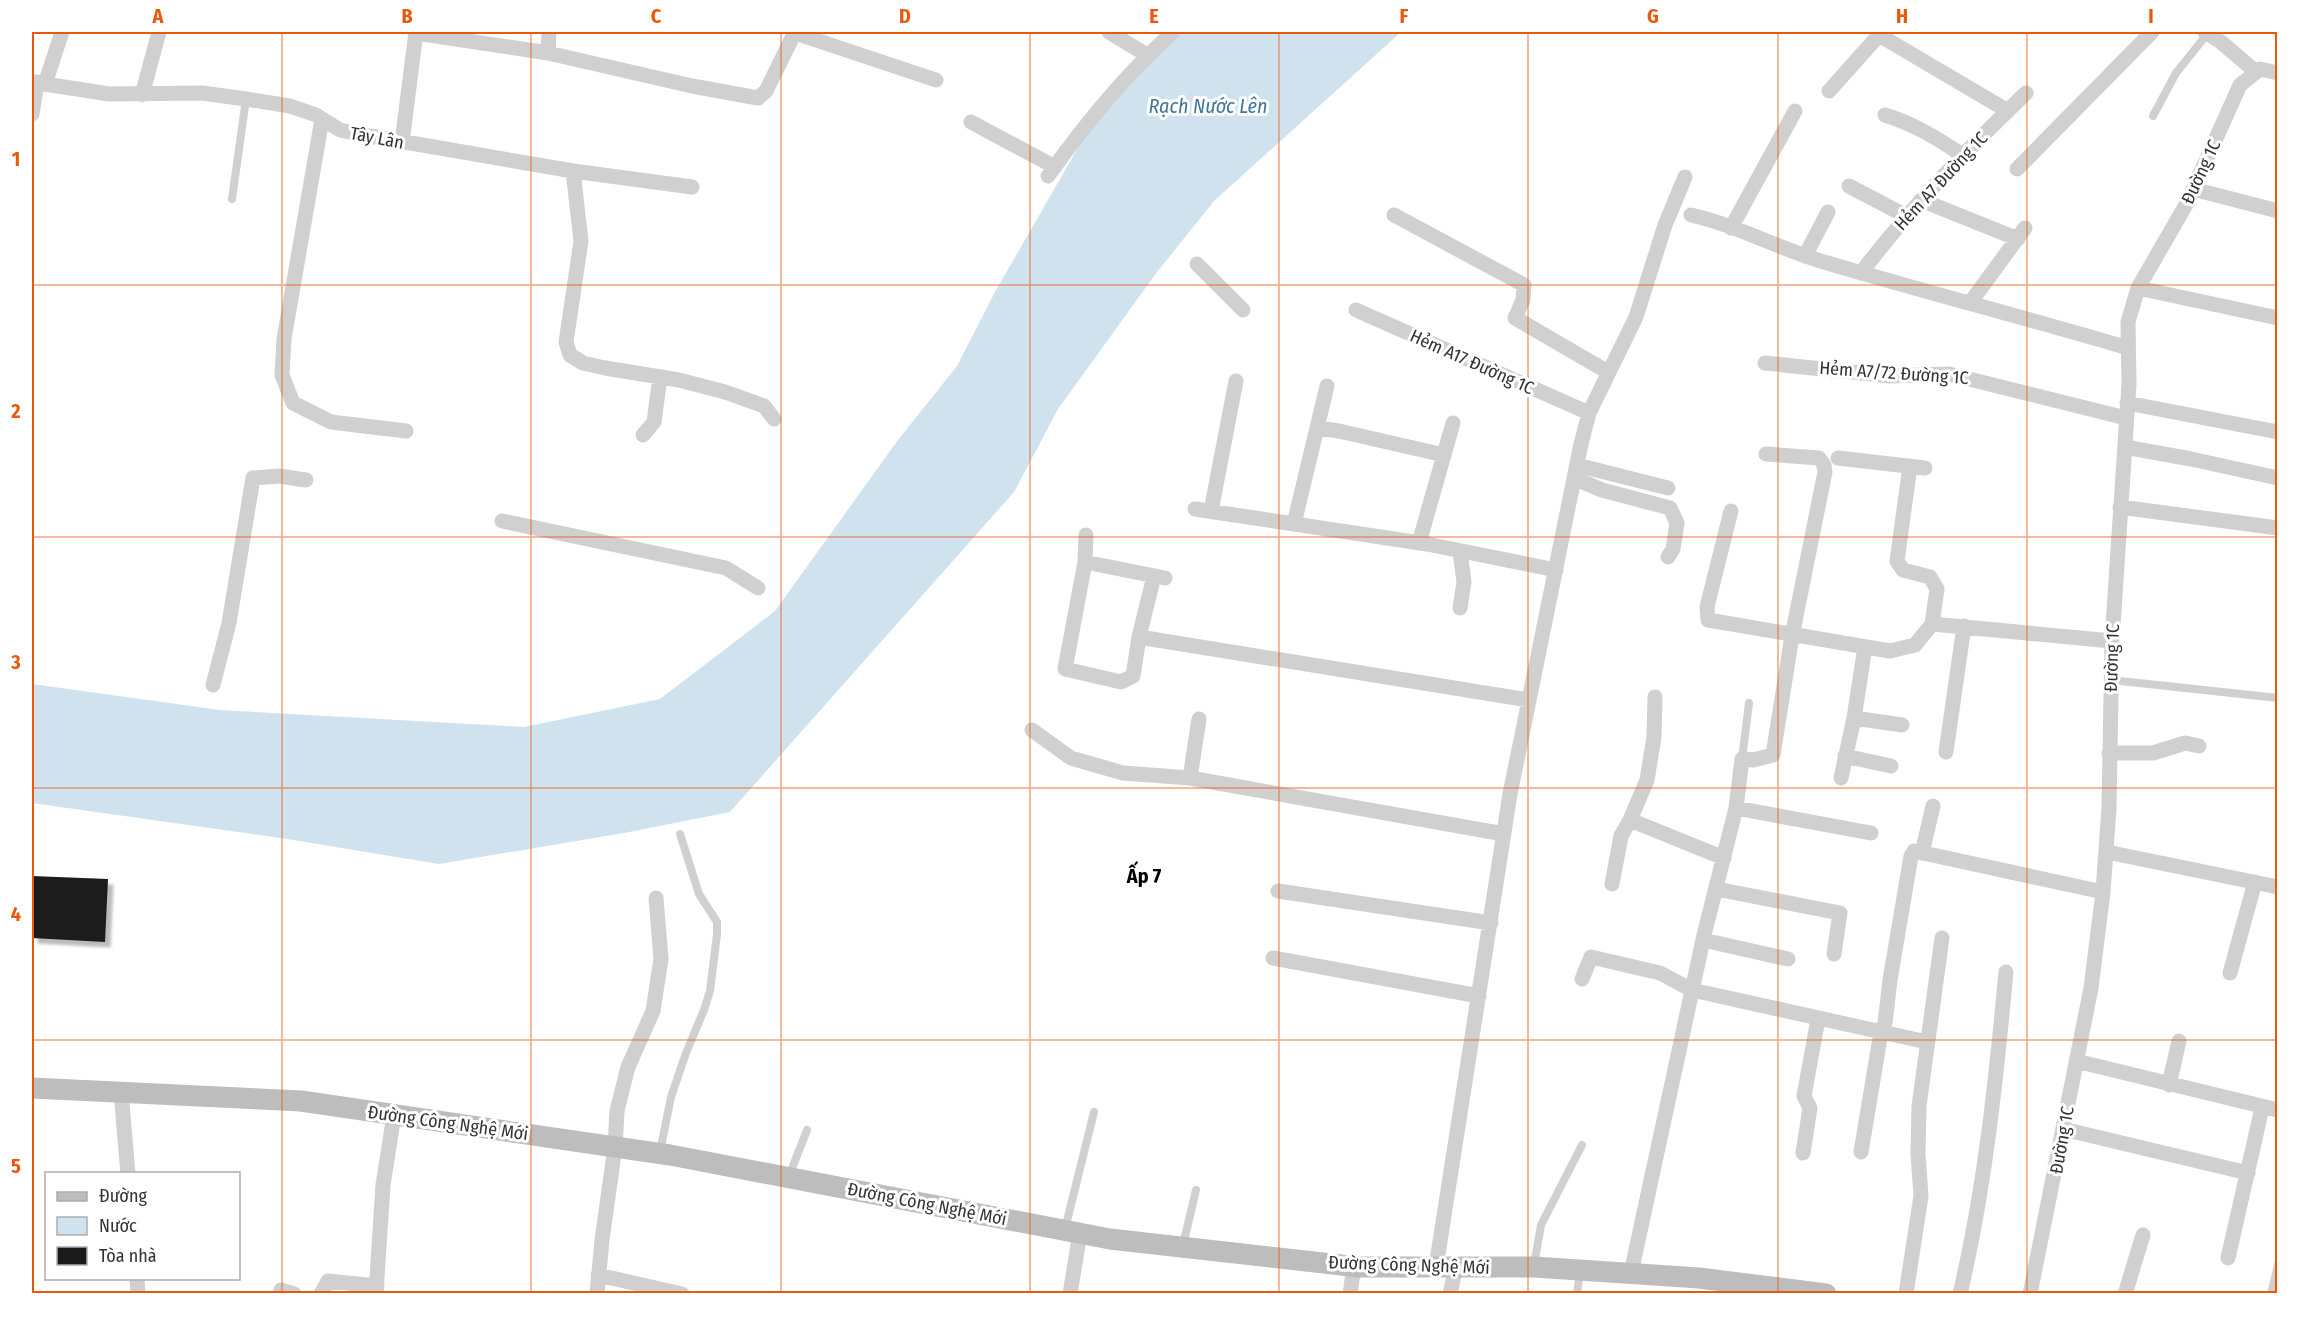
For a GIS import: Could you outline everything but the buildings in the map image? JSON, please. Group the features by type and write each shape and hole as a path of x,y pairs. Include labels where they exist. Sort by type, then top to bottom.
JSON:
{"street":[{"path":"32,114 38,83 62,32"},
{"path":"142,95 159,32"},
{"path":"402,142 416,32 548,53 692,86 758,98 766,91 795,32 936,80"},
{"path":"548,53 549,32"},
{"path":"1109,32 1147,55"},
{"path":"971,122 1052,172 1081,130 1147,55 1173,32"},
{"path":"2017,169 2152,32"},
{"path":"2207,32 2256,72 2260,69 2277,74"},
{"path":"1829,91 1879,35 2008,111"},
{"name":"Đường 1C","path":"2030,1293 2091,988 2103,892 2109,808 2112,641 2127,410 2128,322 2138,288 2193,189 2240,85 2256,72"},
{"name":"Tây Lân","path":"38,83 109,94 202,93 246,99 290,106 322,119 340,130 573,171 692,186"},
{"name":"Hẻm A7 Đường 1C","path":"1861,273 1906,216 1962,155 2026,93"},
{"path":"1731,228 1795,111"},
{"path":"1885,115 1907,122 1934,136 1962,155"},
{"path":"322,119 284,339 282,375 293,403 331,422 406,431"},
{"path":"573,171 581,241 566,342 570,355 583,363 725,392 764,406 774,419"},
{"path":"1450,1293 1446,1267 1479,996 1528,700 1576,471 1589,413 1636,317 1657,248 1685,177"},
{"path":"1849,186 1906,216"},
{"path":"2193,189 2277,211"},
{"path":"1922,200 2021,233 1970,303"},
{"path":"1805,256 1828,212"},
{"path":"1394,215 1524,285 1523,300 1515,318 1608,372"},
{"path":"1691,215 1716,221 1805,256 2128,348"},
{"path":"1197,264 1243,310"},
{"path":"2138,288 2277,318"},
{"name":"Hẻm A17 Đường 1C","path":"1356,310 1589,413"},
{"name":"Hẻm A7/72 Đường 1C","path":"1764,363 1890,376 1949,374 2127,410 2277,432"},
{"path":"643,435 654,422 660,377"},
{"path":"1211,511 1236,381"},
{"path":"1294,524 1328,386"},
{"path":"1419,543 1453,423"},
{"path":"1317,428 1444,455"},
{"path":"2125,447 2277,478"},
{"path":"1631,1273 1703,940 1736,808 1742,759 1753,760 1773,755 1792,636 1825,472 1824,465 1819,458 1766,454"},
{"path":"1731,511 1707,607 1708,620 1890,651 1915,645 1932,624 1936,588 1930,577 1903,570 1897,561 1917,467 1838,458"},
{"path":"1576,471 1668,488"},
{"path":"1576,471 1602,490 1670,508 1677,523 1672,549 1668,557"},
{"path":"213,685 229,623 253,478 279,476 306,480"},
{"path":"2121,507 2277,528"},
{"path":"1195,509 1419,543 1556,570"},
{"path":"502,521 726,568 758,588"},
{"path":"1085,562 1160,577 1139,637 1133,676 1121,682 1065,669 1085,562 1086,535"},
{"path":"1460,551 1464,582 1460,608"},
{"path":"1932,624 2112,641"},
{"path":"1946,752 1964,626"},
{"path":"1139,637 1528,700"},
{"path":"1841,778 1854,718 1865,647"},
{"path":"1612,884 1621,836 1647,780 1654,737 1655,697"},
{"path":"1854,718 1902,725"},
{"path":"1190,778 1199,719"},
{"path":"1032,730 1071,758 1123,773 1190,778 1504,834"},
{"path":"2109,753 2153,753 2185,743 2199,746"},
{"path":"1845,756 1891,766"},
{"path":"1922,853 1933,806"},
{"path":"1736,808 1871,833"},
{"path":"1630,820 1724,858"},
{"path":"1861,1152 1881,1032 1885,1023 1911,856 1914,852 2103,892"},
{"path":"2107,852 2277,886"},
{"path":"2230,973 2255,882"},
{"path":"1716,889 1840,913 1834,954"},
{"path":"1278,891 1491,923"},
{"path":"597,1293 615,1147 617,1111 628,1068 653,1011 661,959 656,898"},
{"path":"1906,1293 1921,1196 1918,1154 1919,1118 1942,938"},
{"path":"1703,940 1788,959"},
{"path":"1582,979 1592,957 1660,973 1692,990 1927,1042"},
{"path":"1273,958 1479,996"},
{"path":"1960,1293 1974,1236 1993,1107 2006,972"},
{"path":"1803,1153 1810,1108 1804,1096 1818,1019"},
{"path":"2169,1085 2180,1041"},
{"path":"2076,1061 2277,1110"},
{"name":"Đường Công Nghệ Mới","path":"32,1088 301,1101 659,1154 1110,1239 1354,1266 1534,1267 1631,1273 1734,1288 1826,1293"},
{"path":"121,1092 128,1172"},
{"path":"2228,1258 2262,1108"},
{"path":"321,1293 328,1281 376,1290 383,1185 394,1115"},
{"path":"2063,1129 2248,1173"},
{"path":"1070,1293 1073,1232"},
{"path":"2125,1293 2143,1235"},
{"path":"1350,1293 1354,1266"},
{"path":"598,1275 682,1293"}],"lane":[{"path":"2153,116 2176,73 2207,32"},
{"path":"232,199 246,99"},
{"path":"2111,680 2277,698"},
{"path":"1742,759 1749,703"},
{"path":"659,1154 671,1097 710,991 717,934 717,922 699,894 680,834"},
{"path":"1073,1232 1094,1112"},
{"path":"789,1178 807,1130"},
{"path":"1534,1267 1541,1225 1582,1145"},
{"path":"1182,1247 1196,1190"},
{"path":"2271,1293 2277,1265"},
{"path":"1577,1293 1580,1270"}],"water":[{"name":"Rạch Nước Lên","path":"1182,32 1401,32 1214,201 1157,272 1058,409 1014,492 730,812 624,833 439,864 287,839 32,803 32,684 220,710 524,727 660,699 775,611 898,440 957,366 995,292 1090,127 1157,52"}],"district":[{"name":"Ấp 7","path":"1144,876"}]}
